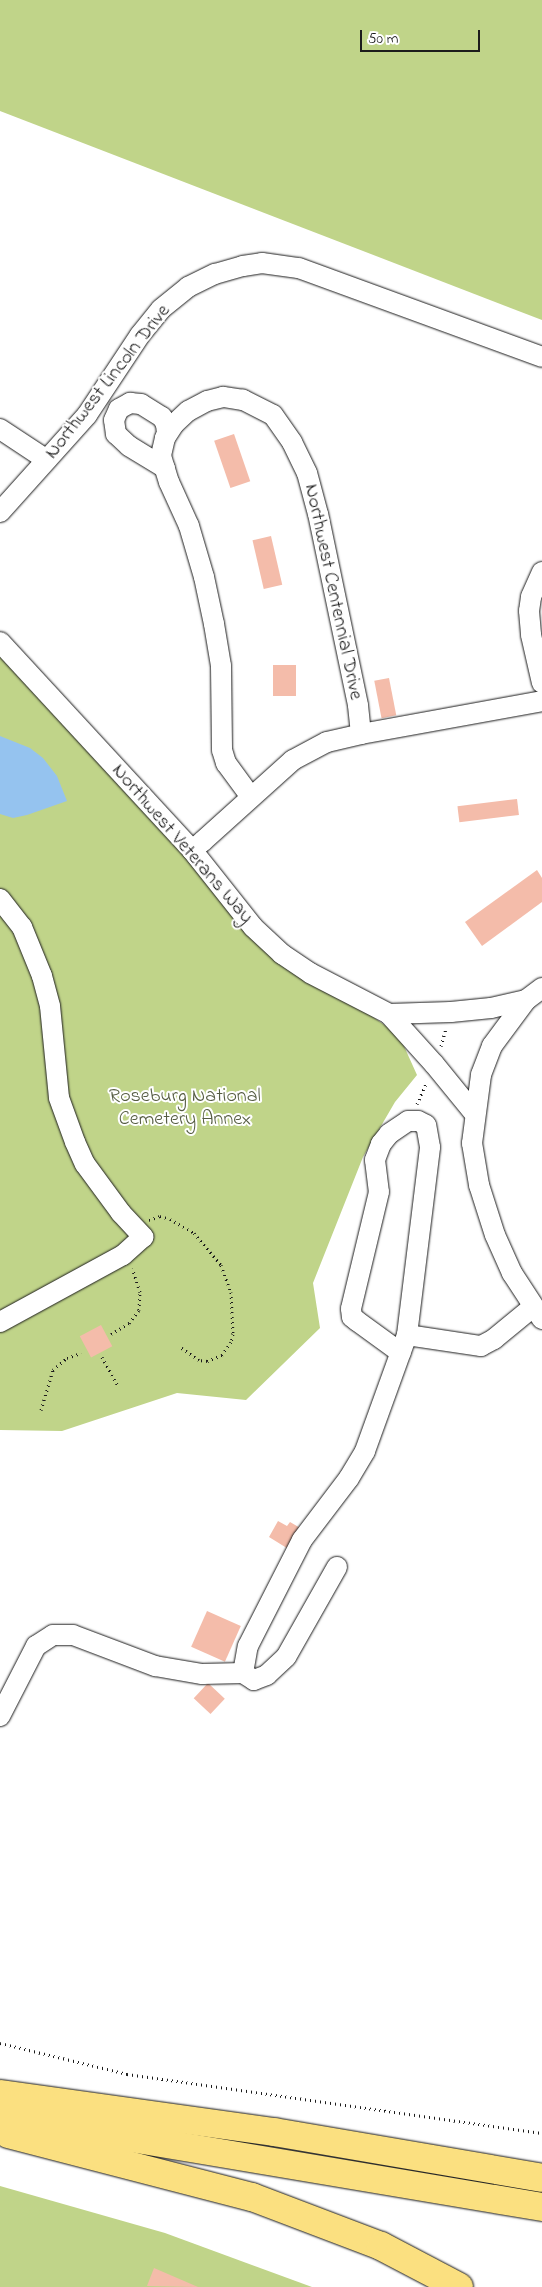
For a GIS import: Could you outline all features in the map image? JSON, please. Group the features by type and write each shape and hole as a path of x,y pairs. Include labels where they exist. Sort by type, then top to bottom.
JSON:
{"highway":[{"path":"0,2094 274,2132 542,2178"},
{"path":"0,2116 542,2207"},
{"path":"0,2132 252,2197 381,2246 460,2287"}],"street":[{"name":"Northwest Lincoln Drive","path":"0,512 87,414 140,335 161,309 188,287 215,274 262,263 280,265 318,274 542,357"},
{"name":"Northwest Centennial Drive","path":"251,798 226,763 222,750 221,666 214,624 204,577 189,526 161,456 167,434 174,424 188,411 223,397 243,400 260,406 273,415 292,442 307,473 318,514 358,705 361,734"},
{"path":"165,468 129,446 116,434 114,420 119,409 130,403 141,404 162,417 166,424 167,434"},
{"path":"0,429 47,460"},
{"path":"542,572 530,597 537,634 542,683"},
{"name":"Northwest Veterans Way","path":"0,642 192,850 253,927 282,954 310,973 389,1014 434,1064 474,1113"},
{"path":"192,850 292,760 327,742 542,701"},
{"path":"0,899 22,928 42,976 50,1006 59,1098 75,1142 86,1164 143,1237 123,1255 0,1322"},
{"name":"Northwest Veterans Way","path":"537,1313 512,1273 495,1235 479,1184 472,1143 474,1113 481,1075 492,1046 526,1000 542,988"},
{"name":"Northwest Veterans Way","path":"389,1014 451,1012 491,1008 526,1000"},
{"path":"243,1673 248,1646 302,1540 349,1478 365,1451 404,1344 430,1147 426,1125 410,1120 398,1126 381,1144 374,1160 379,1192 351,1309 352,1317 404,1344 481,1346 537,1313"},
{"path":"0,1716 36,1646 53,1635 73,1634 155,1666 202,1674 243,1673 254,1680 267,1675 286,1657 337,1567"}],"path":[{"path":"136,1230 151,1219 160,1216 179,1222 205,1243 225,1276 231,1292 234,1334 227,1350 216,1359 207,1361 199,1360 179,1346"},
{"path":"111,1334 134,1317 140,1301 138,1281 123,1255"},
{"path":"41,1410 53,1370 67,1358 81,1353"},
{"path":"102,1357 118,1386"},
{"path":"0,2043 127,2074 542,2132"}],"green space":[{"path":"0,0 542,0 542,320 0,111"},
{"name":"Roseburg National Cemetery Annex","path":"0,645 310,973 399,1035 417,1075 395,1102 363,1157 313,1283 320,1328 246,1400 177,1393 62,1431 0,1430"},
{"path":"0,2186 165,2233 312,2287 0,2287"}],"water":[{"path":"0,736 30,748 43,758 57,776 67,801 13,818 0,814"}],"building":[{"path":"234,434 250,481 230,488 214,441"},
{"path":"271,536 282,585 264,589 252,540"},
{"path":"273,665 296,665 296,696 273,696"},
{"path":"389,678 396,715 382,718 374,681"},
{"path":"517,799 519,815 459,822 457,806"},
{"path":"537,870 542,878 542,902 482,946 465,922"},
{"path":"101,1325 112,1346 91,1357 80,1336"},
{"path":"278,1521 287,1526 290,1522 302,1529 290,1550 269,1537"},
{"path":"207,1611 241,1626 225,1662 191,1647"},
{"path":"208,1683 225,1699 210,1714 194,1698"},
{"path":"154,2268 198,2287 147,2286"}]}
